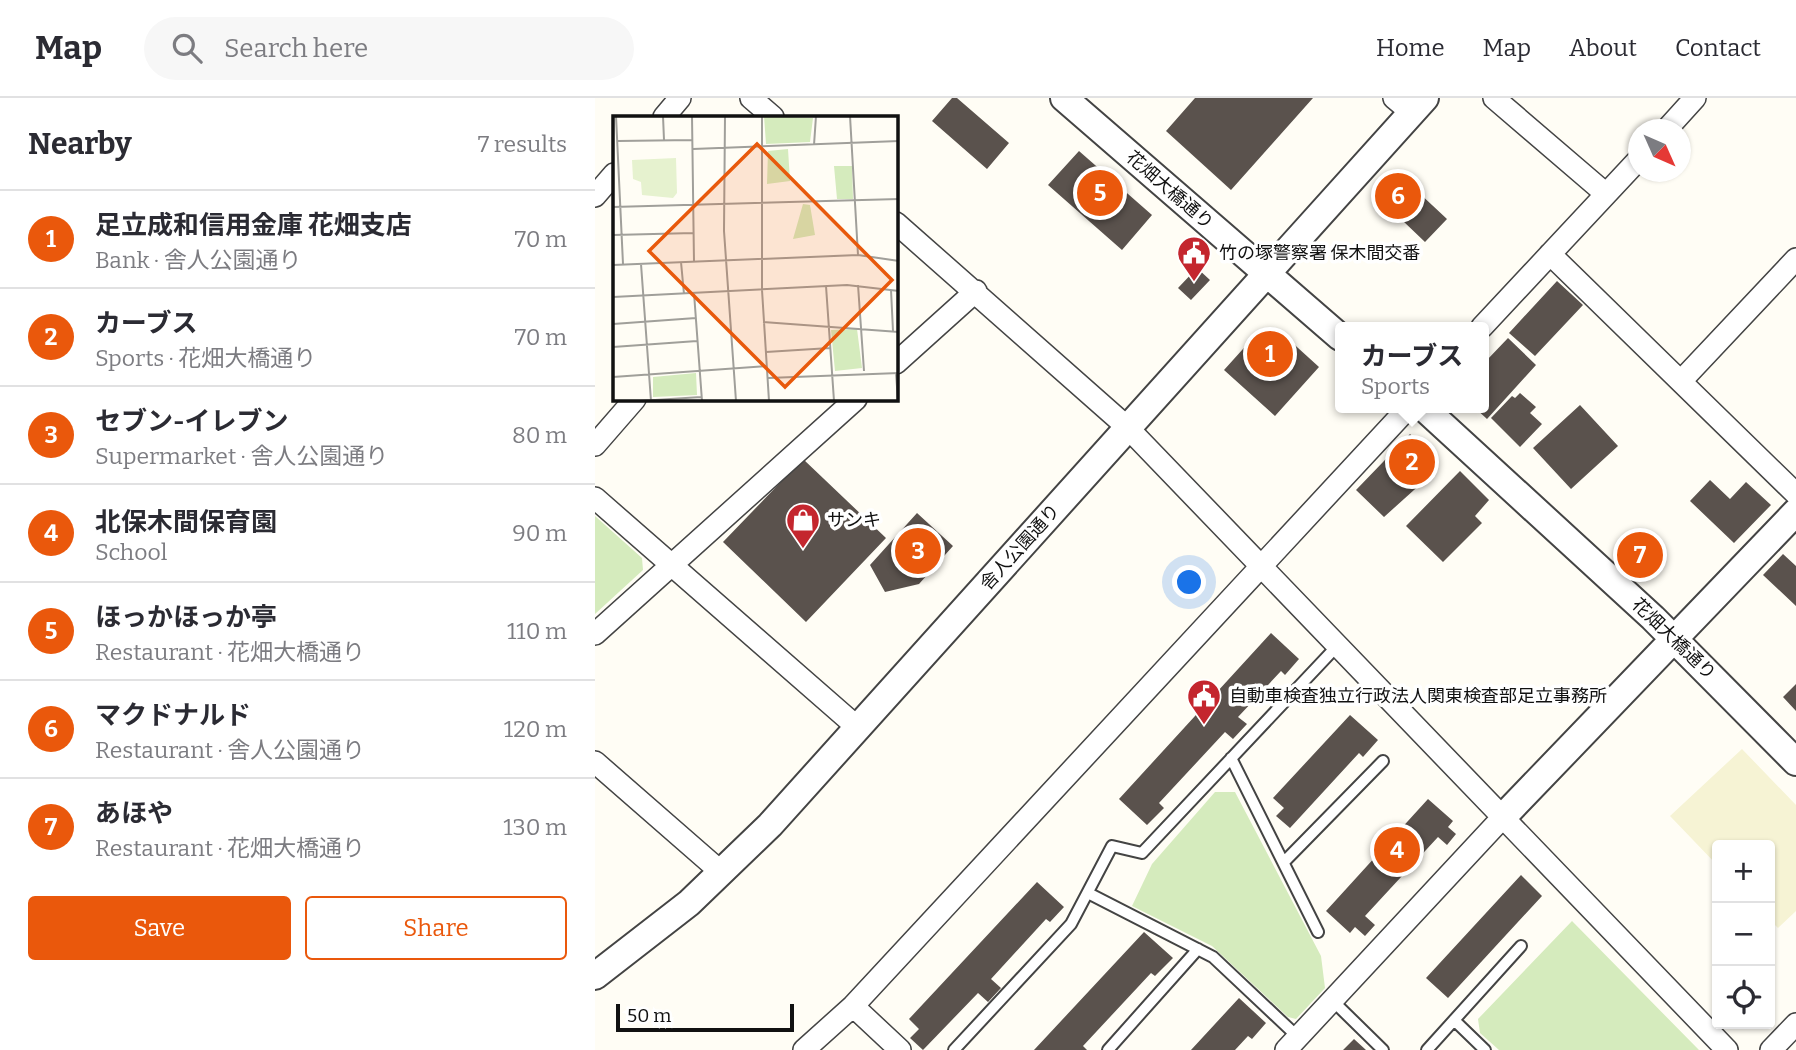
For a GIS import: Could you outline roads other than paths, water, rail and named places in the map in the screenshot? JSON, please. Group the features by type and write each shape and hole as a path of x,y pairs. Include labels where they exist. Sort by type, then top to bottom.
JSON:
{"street":[{"path":"665,116 680,98"},
{"path":"751,98 774,110"},
{"name":"花畑大橋通り","path":"1064,98 1335,333"},
{"path":"1494,98 1606,194"},
{"path":"1676,119 1695,98"},
{"name":"舎人公園通り","path":"595,975 689,903 770,825 1266,274 1410,103"},
{"path":"1487,322 1628,171"},
{"path":"595,196 613,175"},
{"path":"898,225 1127,427 1727,1050"},
{"path":"1550,254 1796,494"},
{"path":"1682,380 1796,259"},
{"path":"898,361 976,291"},
{"path":"595,445 633,401"},
{"path":"595,634 854,401"},
{"path":"804,1050 853,1006 1403,413"},
{"name":"花畑大橋通り","path":"1429,413 1675,639 1796,762"},
{"path":"595,498 857,727"},
{"path":"1293,1044 1502,818 1796,512"},
{"path":"595,762 721,872"},
{"path":"853,1006 900,1050"},
{"path":"1771,1050 1796,1024"}],"lane":[{"path":"954,1050 1071,924 1112,846 1142,853 1338,645"},
{"path":"1231,758 1318,932"},
{"path":"1285,862 1383,761"},
{"path":"1088,893 1213,957 1293,1044"},
{"path":"1427,1050 1521,946"},
{"path":"1108,1050 1198,949"},
{"path":"1334,1002 1383,1050"},
{"path":"1454,1020 1485,1050"}],"place":[{"name":"ほっかほっか亭","path":"1100,193"},
{"name":"マクドナルド","path":"1398,196"},
{"name":"竹の塚警察署 保木間交番","path":"1194,283"},
{"name":"足立成和信用金庫 花畑支店","path":"1270,354"},
{"name":"カーブス","path":"1412,462"},
{"name":"サンキ","path":"803,550"},
{"name":"セブン-イレブン","path":"918,551"},
{"name":"あほや","path":"1640,555"},
{"name":"自動車検査独立行政法人関東検査部足立事務所","path":"1204,726"},
{"name":"北保木間保育園","path":"1397,850"}]}
